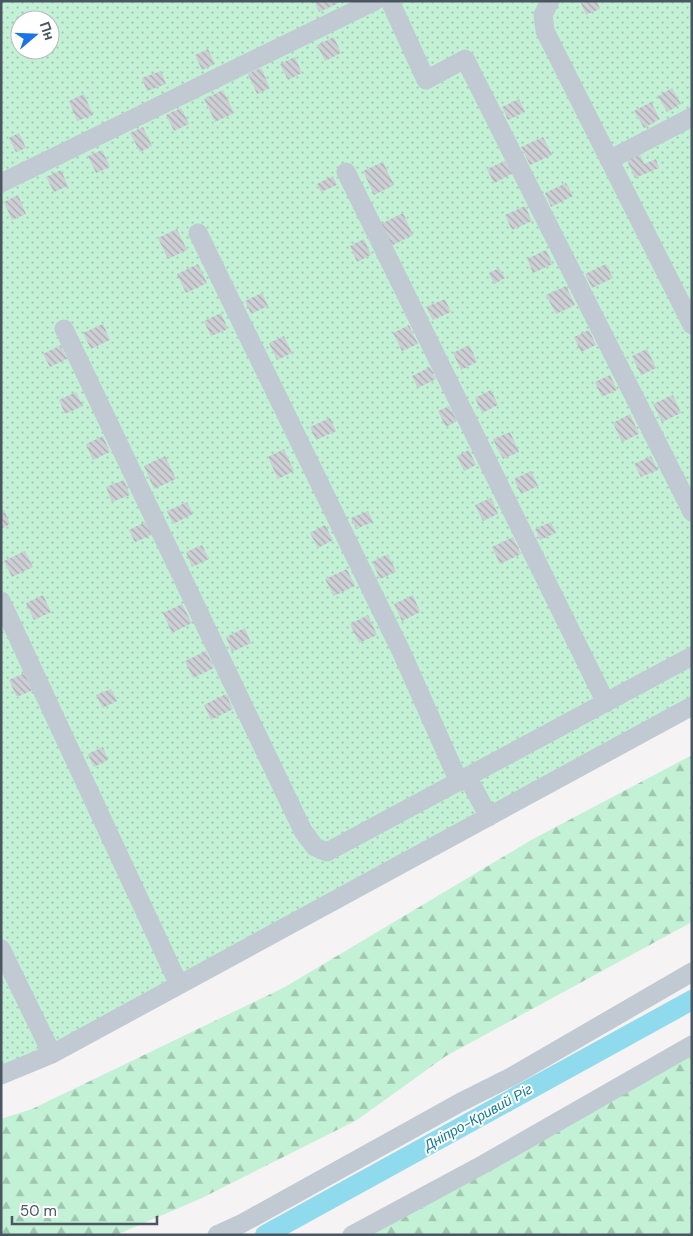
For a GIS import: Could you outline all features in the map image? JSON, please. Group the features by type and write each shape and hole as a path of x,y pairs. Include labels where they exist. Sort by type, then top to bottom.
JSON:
{"street":[{"path":"1,183 375,1"},
{"path":"390,1 426,80 465,59 692,512"},
{"path":"550,1 543,15 545,31 609,160 685,294 692,325"},
{"path":"609,160 692,117"},
{"path":"346,172 606,703"},
{"path":"198,233 464,780 489,817"},
{"path":"64,329 303,831 315,847 327,852 692,656"},
{"path":"1,601 179,984"},
{"path":"1,1075 52,1054 692,706"},
{"path":"1,949 52,1054"},
{"path":"217,1235 241,1224 461,1102 511,1077 692,972"},
{"path":"352,1235 484,1164 692,1045"}],"green space":[{"path":"1,1 692,1 692,706 1,1075"},
{"path":"692,755 692,922 446,1056 357,1120 202,1198 116,1235 1,1235 1,1119 32,1109 285,987 533,839"},
{"path":"692,1045 692,1235 352,1235"}],"building":[{"path":"314,1 338,1 339,3 319,12"},
{"path":"580,1 597,1 600,9 586,15"},
{"path":"334,37 341,53 325,61 317,45"},
{"path":"208,49 215,64 202,70 195,55"},
{"path":"295,57 302,73 288,80 280,64"},
{"path":"261,68 270,88 257,94 248,74"},
{"path":"161,71 166,84 147,91 142,78"},
{"path":"672,88 681,104 667,112 658,96"},
{"path":"223,90 234,113 215,122 204,99"},
{"path":"84,94 93,115 77,121 69,101"},
{"path":"519,99 525,112 508,120 502,107"},
{"path":"651,102 660,119 644,128 634,111"},
{"path":"181,108 189,124 174,131 166,115"},
{"path":"143,127 152,146 140,152 130,133"},
{"path":"19,133 26,148 16,152 9,138"},
{"path":"543,137 552,155 530,165 521,147"},
{"path":"102,150 110,167 96,173 88,156"},
{"path":"640,154 644,164 656,159 659,168 635,178 627,160"},
{"path":"505,161 512,174 494,183 487,169"},
{"path":"383,162 394,185 374,195 363,171"},
{"path":"61,170 68,186 54,192 46,177"},
{"path":"333,176 337,185 321,192 317,184"},
{"path":"566,183 573,196 551,207 545,193"},
{"path":"18,195 26,214 12,220 4,202"},
{"path":"525,206 532,221 512,230 505,215"},
{"path":"403,213 413,235 391,246 381,224"},
{"path":"177,229 187,250 168,259 158,238"},
{"path":"364,239 371,255 357,262 350,246"},
{"path":"546,250 553,264 533,273 527,259"},
{"path":"198,264 207,283 186,293 177,274"},
{"path":"606,264 613,278 592,288 585,274"},
{"path":"499,268 505,278 494,284 489,273"},
{"path":"566,286 575,305 556,314 546,295"},
{"path":"262,293 268,306 251,314 245,301"},
{"path":"445,299 451,312 433,320 426,307"},
{"path":"221,313 228,329 211,336 204,321"},
{"path":"103,324 110,340 91,349 83,333"},
{"path":"409,325 418,344 402,351 393,333"},
{"path":"589,330 596,345 581,352 574,337"},
{"path":"284,336 292,353 277,360 269,343"},
{"path":"61,345 67,359 50,367 43,354"},
{"path":"469,345 477,362 461,370 453,353"},
{"path":"647,349 656,368 641,375 632,356"},
{"path":"430,367 436,379 418,388 412,376"},
{"path":"610,375 617,390 602,397 595,382"},
{"path":"491,390 498,405 482,413 475,398"},
{"path":"76,392 83,406 65,414 59,400"},
{"path":"673,395 681,413 662,422 653,404"},
{"path":"449,406 457,421 446,427 438,411"},
{"path":"630,414 639,434 622,442 613,423"},
{"path":"330,418 336,431 316,440 310,427"},
{"path":"510,432 519,452 503,459 493,439"},
{"path":"103,436 110,452 93,460 86,444"},
{"path":"284,449 294,471 278,479 268,457"},
{"path":"469,450 476,465 464,471 457,456"},
{"path":"165,456 176,479 154,489 144,466"},
{"path":"651,456 658,470 641,477 634,464"},
{"path":"531,471 538,486 521,494 514,479"},
{"path":"124,480 130,495 112,502 106,487"},
{"path":"491,498 498,514 483,521 475,505"},
{"path":"187,502 193,514 173,524 167,511"},
{"path":"4,510 10,524 1,529 1,511"},
{"path":"368,511 373,522 356,529 351,518"},
{"path":"145,522 152,535 135,542 129,530"},
{"path":"551,522 556,533 540,540 535,529"},
{"path":"325,525 333,540 318,548 310,533"},
{"path":"513,537 521,554 500,564 492,547"},
{"path":"202,545 209,559 192,567 186,552"},
{"path":"25,551 33,567 12,577 4,561"},
{"path":"388,554 396,572 380,579 372,562"},
{"path":"347,569 355,586 334,596 325,579"},
{"path":"43,595 51,612 34,620 26,603"},
{"path":"413,595 420,612 402,621 394,604"},
{"path":"182,604 192,623 172,633 163,613"},
{"path":"368,615 377,635 359,643 350,624"},
{"path":"245,628 251,643 232,652 226,637"},
{"path":"206,651 214,668 193,678 185,661"},
{"path":"27,672 35,689 17,697 9,680"},
{"path":"111,689 117,701 103,708 96,695"},
{"path":"226,694 233,709 211,720 204,705"},
{"path":"103,747 108,760 94,767 88,754"}],"waterway":[{"name":"Дніпро-Кривий Ріг","path":"265,1235 692,1000"}]}
